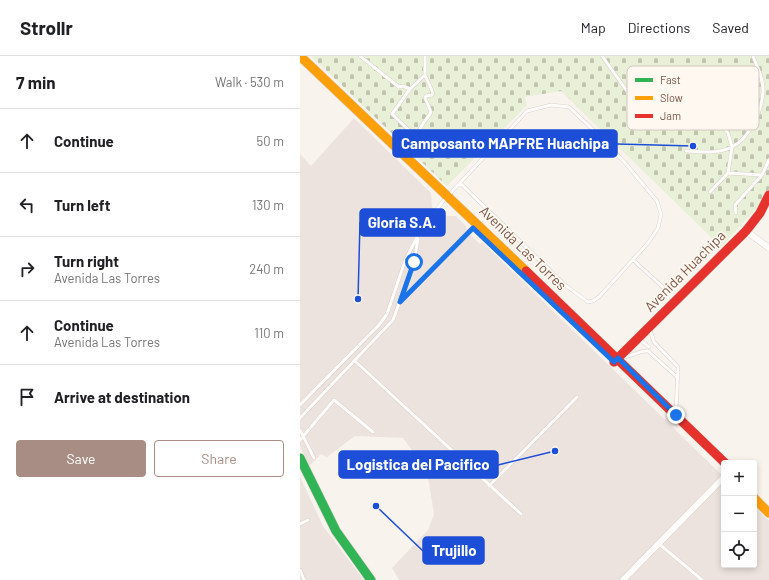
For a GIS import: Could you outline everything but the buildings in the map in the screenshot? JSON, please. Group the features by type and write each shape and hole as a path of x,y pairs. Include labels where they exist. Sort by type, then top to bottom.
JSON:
{"main road":[{"name":"Avenida Las Torres","path":"300,56 407,157 473,228 618,359 721,466"},
{"name":"Avenida Las Torres","path":"300,63 618,359 722,460"},
{"name":"Avenida Huachipa","path":"618,359 746,231 760,213 769,196"},
{"path":"300,458 336,532 371,580"},
{"path":"757,494 769,505"},
{"path":"757,501 769,513"}],"street":[{"path":"746,231 769,248"},
{"path":"623,580 721,480"}],"lane":[{"path":"360,56 399,87 403,86 410,89"},
{"path":"407,157 414,149 421,128 431,112 425,97 432,95 433,93 424,75 425,56"},
{"path":"602,56 627,91"},
{"path":"753,56 756,66"},
{"path":"759,73 763,91 759,110"},
{"path":"418,140 392,114 410,89 424,75"},
{"path":"300,405 379,325 387,314 405,261 418,235 446,198 460,183 528,111 551,105 569,107 626,164 657,201 661,214 658,228 648,244 599,296 593,301 588,302 565,285 460,183"},
{"path":"710,192 728,173 732,147 726,130"},
{"path":"686,151 709,152 732,147 749,130"},
{"path":"736,213 735,205 767,168 769,160"},
{"path":"728,173 762,174"},
{"path":"400,302 473,228"},
{"path":"300,418 393,320 414,262 418,235"},
{"path":"633,260 665,289"},
{"path":"650,327 650,335 654,342 677,365 678,377 676,415"},
{"path":"638,338 649,347"},
{"path":"618,359 646,351 654,342"},
{"path":"646,351 651,353 678,377"},
{"path":"355,361 521,514"},
{"path":"489,486 577,397"},
{"path":"300,440 334,400 373,432"},
{"path":"300,430 314,458"},
{"path":"300,524 308,520"},
{"path":"658,544 702,580"},
{"path":"300,570 304,580"}],"shaded area":[{"path":"354,118 431,193 432,207 441,216 456,216 466,226 467,231 480,244 482,242 721,474 721,568 757,568 757,509 769,521 769,580 399,580 392,568 428,530 434,514 429,483 422,464 403,438 355,436 327,457 321,454 309,466 300,446 300,154 311,166"},
{"path":"300,477 323,526 364,580 300,580"}],"green space":[{"path":"311,56 769,56 769,189 756,209 721,247 561,91 525,97 527,105 447,186"}],"traffic: fast":[{"path":"300,458 336,531 371,580"}],"traffic: slow":[{"path":"300,56 526,271"},
{"path":"757,501 769,513"}],"traffic: jam":[{"path":"614,362 746,231 760,213 769,195"},
{"path":"526,271 722,460"}],"place":[{"name":"Camposanto MAPFRE Huachipa","path":"693,146"},
{"name":"Gloria S.A.","path":"358,299"},
{"name":"Logistica del Pacifico","path":"555,451"},
{"name":"Trujillo","path":"376,506"}],"route":[{"path":"414,262 400,302 473,228 614,362 618,358 676,415"}]}
